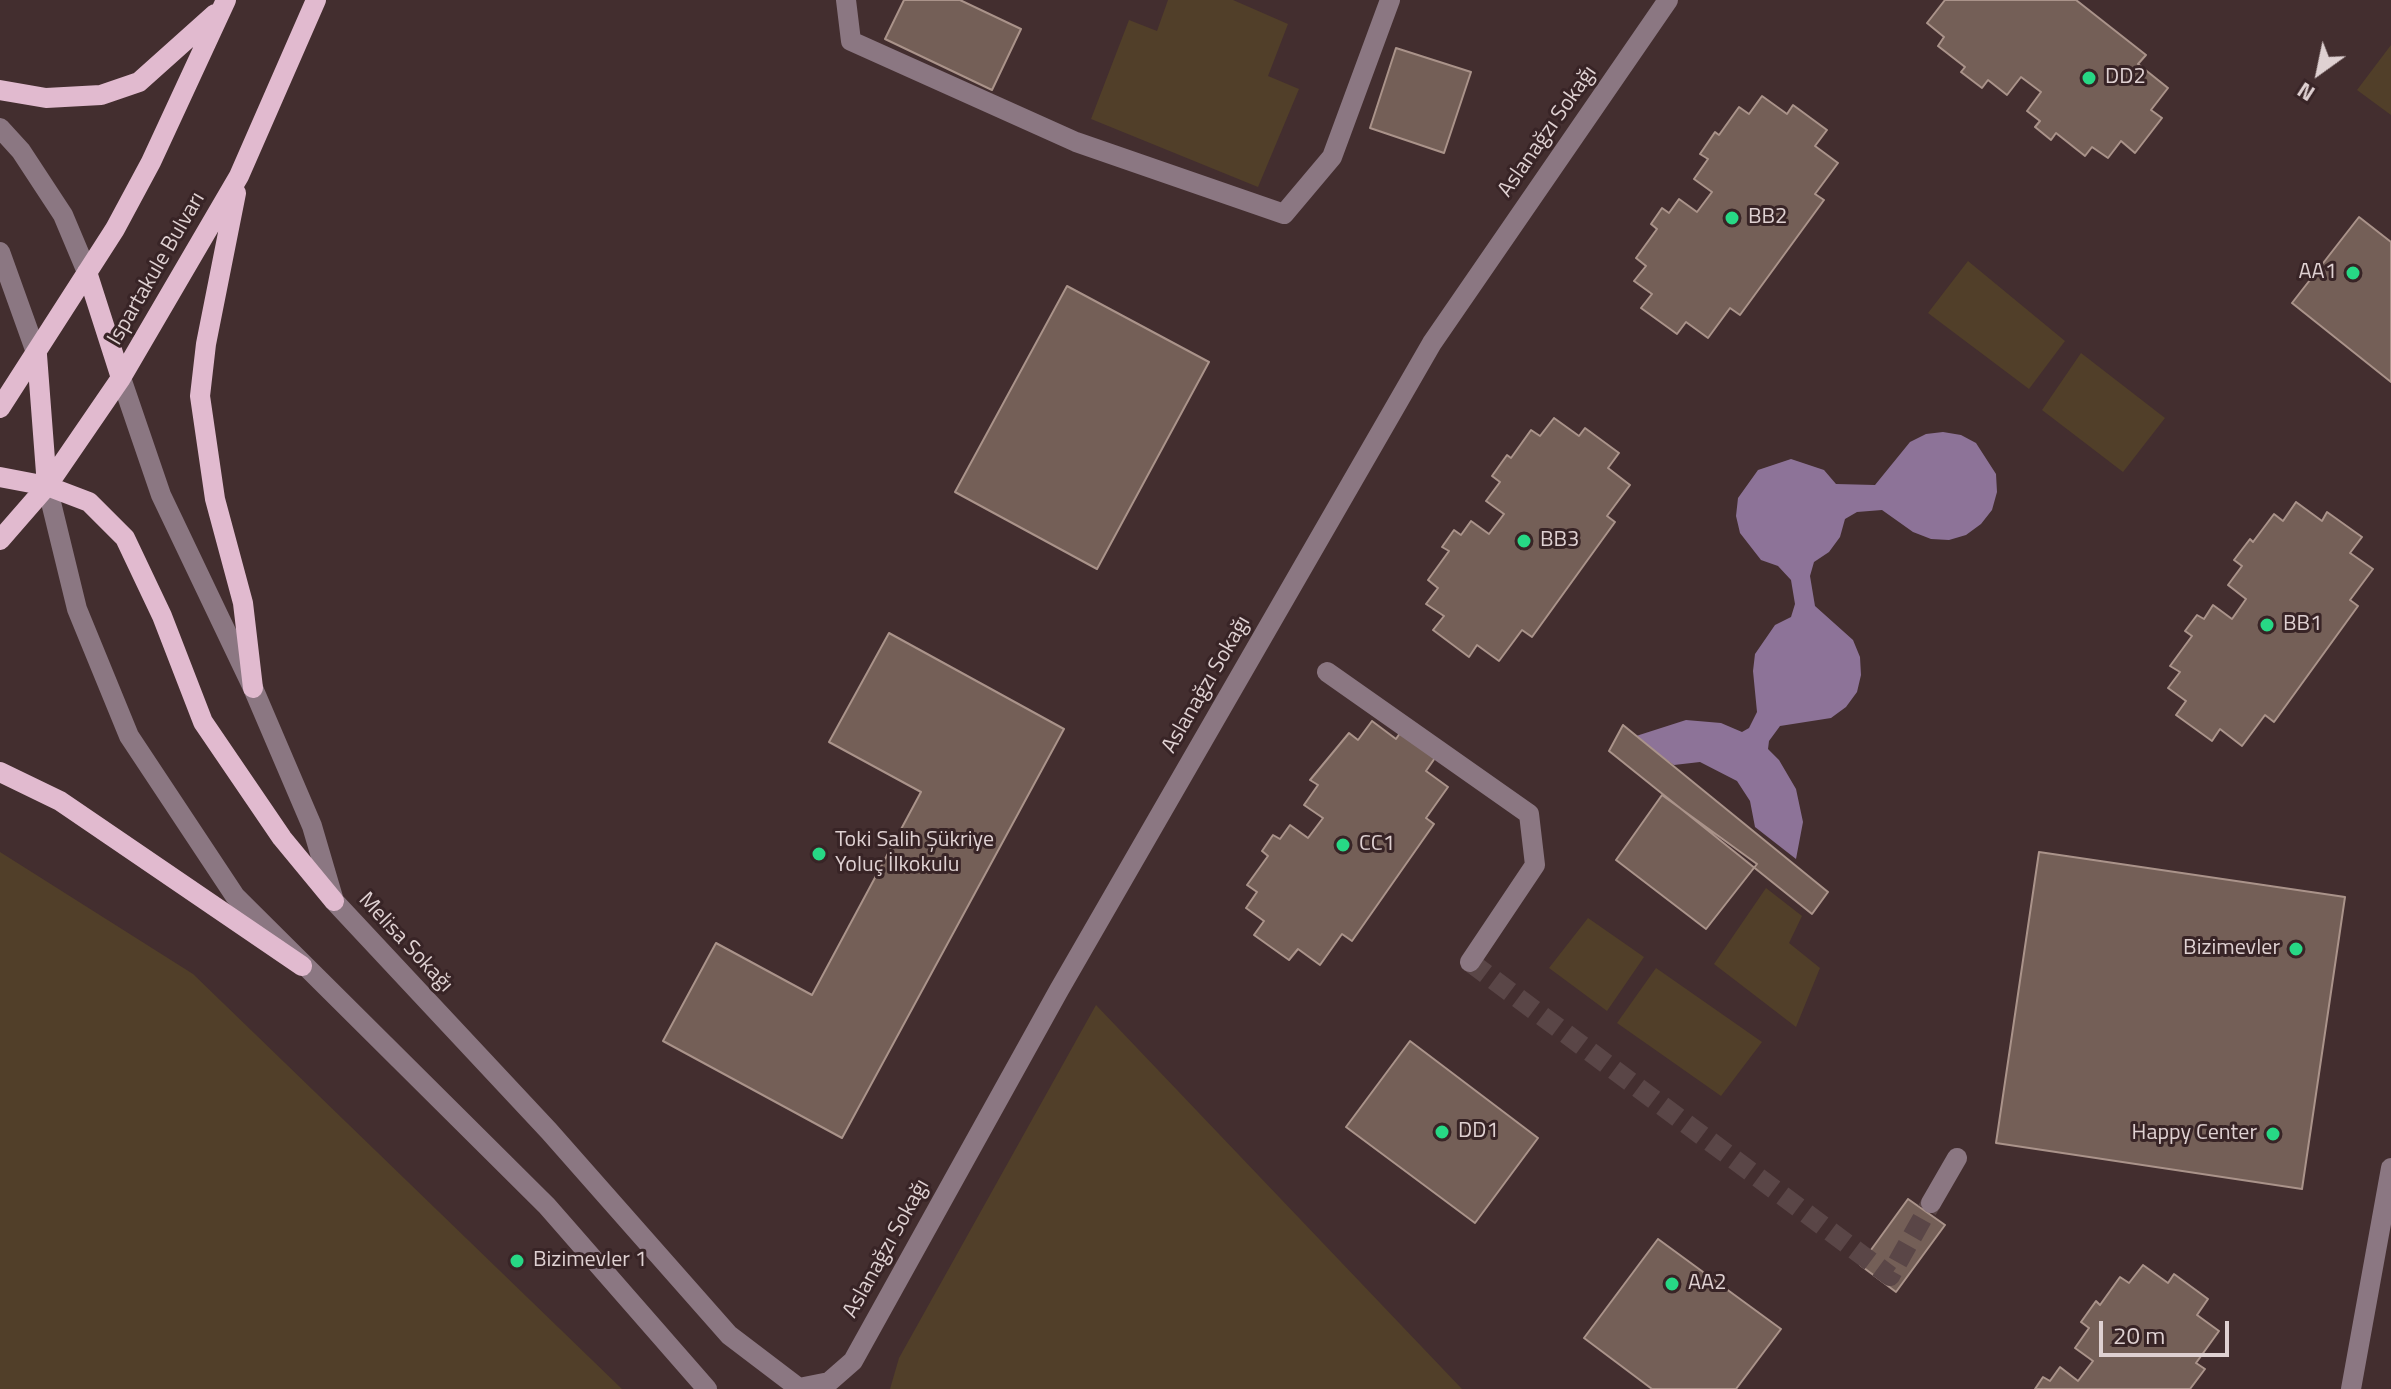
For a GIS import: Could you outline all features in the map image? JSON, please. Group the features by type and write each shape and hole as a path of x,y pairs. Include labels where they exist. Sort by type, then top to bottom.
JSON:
{"main road":[{"name":"Ispartakule Bulvarı","path":"0,540 47,486 121,378 239,176 316,0"},
{"path":"0,90 46,98 79,97 101,95 139,82 225,3"},
{"path":"0,408 37,355 151,162 225,3"},
{"path":"239,176 206,344 200,396 215,499 243,603 253,688"},
{"path":"87,272 121,378"},
{"path":"37,355 47,486"},
{"path":"0,477 47,486 89,502 125,538 162,616 203,722 282,838 334,901"},
{"path":"0,772 60,801 302,966"}],"street":[{"path":"846,0 851,41 1076,142 1284,214 1332,157 1390,0"},
{"name":"Aslanağzı Sokağı","path":"799,1388 829,1382 853,1361 1059,990 1432,343 1668,0"},
{"path":"0,128 21,151 63,215 87,272"},
{"path":"0,252 37,355"},
{"name":"Melisa Sokağı","path":"121,378 161,495 253,688 312,826 334,901 549,1131 729,1335 799,1388"},
{"path":"47,486 77,609 129,736 235,896 302,966 547,1206 707,1389"},
{"path":"1327,672 1529,814 1535,865 1470,962"},
{"path":"1931,1203 1957,1158"},
{"path":"2351,1389 2391,1168"}],"shaded area":[{"path":"1168,0 1233,0 1288,24 1268,76 1299,89 1258,187 1091,119 1129,20 1157,31"},
{"path":"2391,45 2391,115 2357,90"},
{"path":"1968,261 2065,341 2029,389 1928,313"},
{"path":"2081,353 2165,418 2123,472 2042,410"},
{"path":"1943,432 1961,435 1976,443 1996,474 1997,492 1992,510 1981,524 1966,535 1949,540 1931,539 1913,532 1882,510 1857,512 1845,519 1840,537 1829,552 1814,562 1810,576 1815,606 1853,640 1860,657 1861,675 1857,692 1846,707 1831,718 1780,726 1769,741 1768,749 1779,760 1796,789 1803,822 1796,859 1755,827 1750,801 1737,781 1700,762 1674,765 1633,737 1686,720 1721,723 1742,732 1749,728 1757,712 1753,671 1755,654 1775,625 1791,617 1795,604 1791,580 1778,566 1761,560 1740,533 1736,516 1738,498 1758,470 1791,459 1824,470 1836,484 1875,485 1910,442 1926,434"},
{"path":"0,852 193,974 622,1389 0,1389"},
{"path":"1766,888 1802,916 1789,943 1820,968 1796,1027 1714,964"},
{"path":"1588,918 1644,957 1607,1011 1549,968"},
{"path":"1656,968 1762,1042 1721,1096 1617,1023"},
{"path":"1096,1005 1462,1389 890,1389 899,1358"}],"building":[{"path":"904,0 960,0 1021,29 992,90 885,39"},
{"name":"DD2","path":"1945,0 2076,0 2146,55 2138,64 2168,88 2151,110 2162,118 2135,153 2121,141 2108,158 2092,147 2085,156 2056,133 2051,140 2035,127 2040,121 2027,111 2041,92 2021,77 2007,95 1988,80 1982,88 1961,72 1965,67 1938,46 1944,37 1927,23"},
{"path":"1396,48 1471,72 1444,153 1370,128"},
{"name":"BB2","path":"1762,96 1787,114 1793,105 1827,130 1815,146 1838,163 1815,194 1824,200 1740,315 1730,308 1708,338 1686,322 1677,334 1641,308 1652,294 1634,281 1646,266 1636,258 1657,229 1651,224 1662,208 1669,213 1679,199 1697,212 1712,192 1694,179 1708,159 1700,154 1715,132 1719,135 1739,107 1749,114"},
{"name":"AA1","path":"2359,217 2391,242 2391,382 2292,303"},
{"path":"1067,286 1209,362 1097,569 955,492"},
{"name":"BB3","path":"1554,418 1579,436 1585,428 1619,453 1608,468 1630,485 1607,516 1615,522 1532,637 1522,630 1499,661 1477,645 1469,657 1433,630 1444,616 1426,604 1438,588 1428,580 1449,551 1442,547 1454,530 1461,535 1471,521 1489,534 1504,514 1486,501 1500,482 1492,476 1507,455 1511,458 1531,430 1540,436"},
{"name":"BB1","path":"2296,502 2322,521 2327,512 2362,537 2350,553 2373,569 2350,600 2358,606 2274,722 2265,715 2242,746 2220,729 2212,741 2176,715 2186,701 2168,688 2180,672 2170,666 2192,636 2185,631 2197,615 2204,619 2213,605 2232,619 2246,599 2228,585 2242,566 2234,560 2250,539 2253,542 2274,514 2283,521"},
{"path":"889,633 1064,729 842,1138 663,1041 716,943 812,995 921,792 829,742"},
{"name":"CC1","path":"1372,721 1396,739 1402,730 1437,755 1426,771 1448,787 1426,818 1434,824 1352,941 1342,934 1320,965 1298,949 1289,960 1254,935 1264,921 1246,908 1257,892 1247,885 1268,856 1262,851 1273,835 1280,839 1290,825 1308,838 1323,818 1304,805 1318,785 1310,780 1349,733 1358,740"},
{"path":"1623,725 1828,892 1812,914 1609,751"},
{"path":"1662,795 1757,864 1706,929 1616,860"},
{"path":"2039,852 2345,897 2302,1189 1996,1143"},
{"name":"DD1","path":"1410,1041 1538,1138 1475,1223 1346,1127"},
{"path":"1908,1199 1945,1225 1896,1292 1860,1265"},
{"name":"AA2","path":"1658,1239 1781,1329 1736,1389 1652,1389 1584,1338"},
{"path":"2143,1265 2168,1283 2174,1274 2208,1299 2197,1315 2219,1331 2196,1363 2205,1369 2190,1389 2035,1389 2043,1377 2050,1381 2060,1367 2078,1381 2093,1361 2075,1348 2089,1328 2081,1322 2096,1301 2100,1305 2120,1277 2129,1283"}],"tunnel":[{"path":"1470,962 1890,1276 1931,1203"}],"place":[{"name":"DD2","path":"2089,78"},
{"name":"BB2","path":"1732,218"},
{"name":"AA1","path":"2353,273"},
{"name":"BB3","path":"1524,541"},
{"name":"BB1","path":"2267,625"},
{"name":"CC1","path":"1343,845"},
{"name":"Toki Salih Şükriye Yoluç İlkokulu","path":"819,854"},
{"name":"Bizimevler","path":"2296,949"},
{"name":"DD1","path":"1442,1132"},
{"name":"Happy Center","path":"2273,1134"},
{"name":"Bizimevler 1","path":"517,1261"},
{"name":"AA2","path":"1672,1284"}]}
